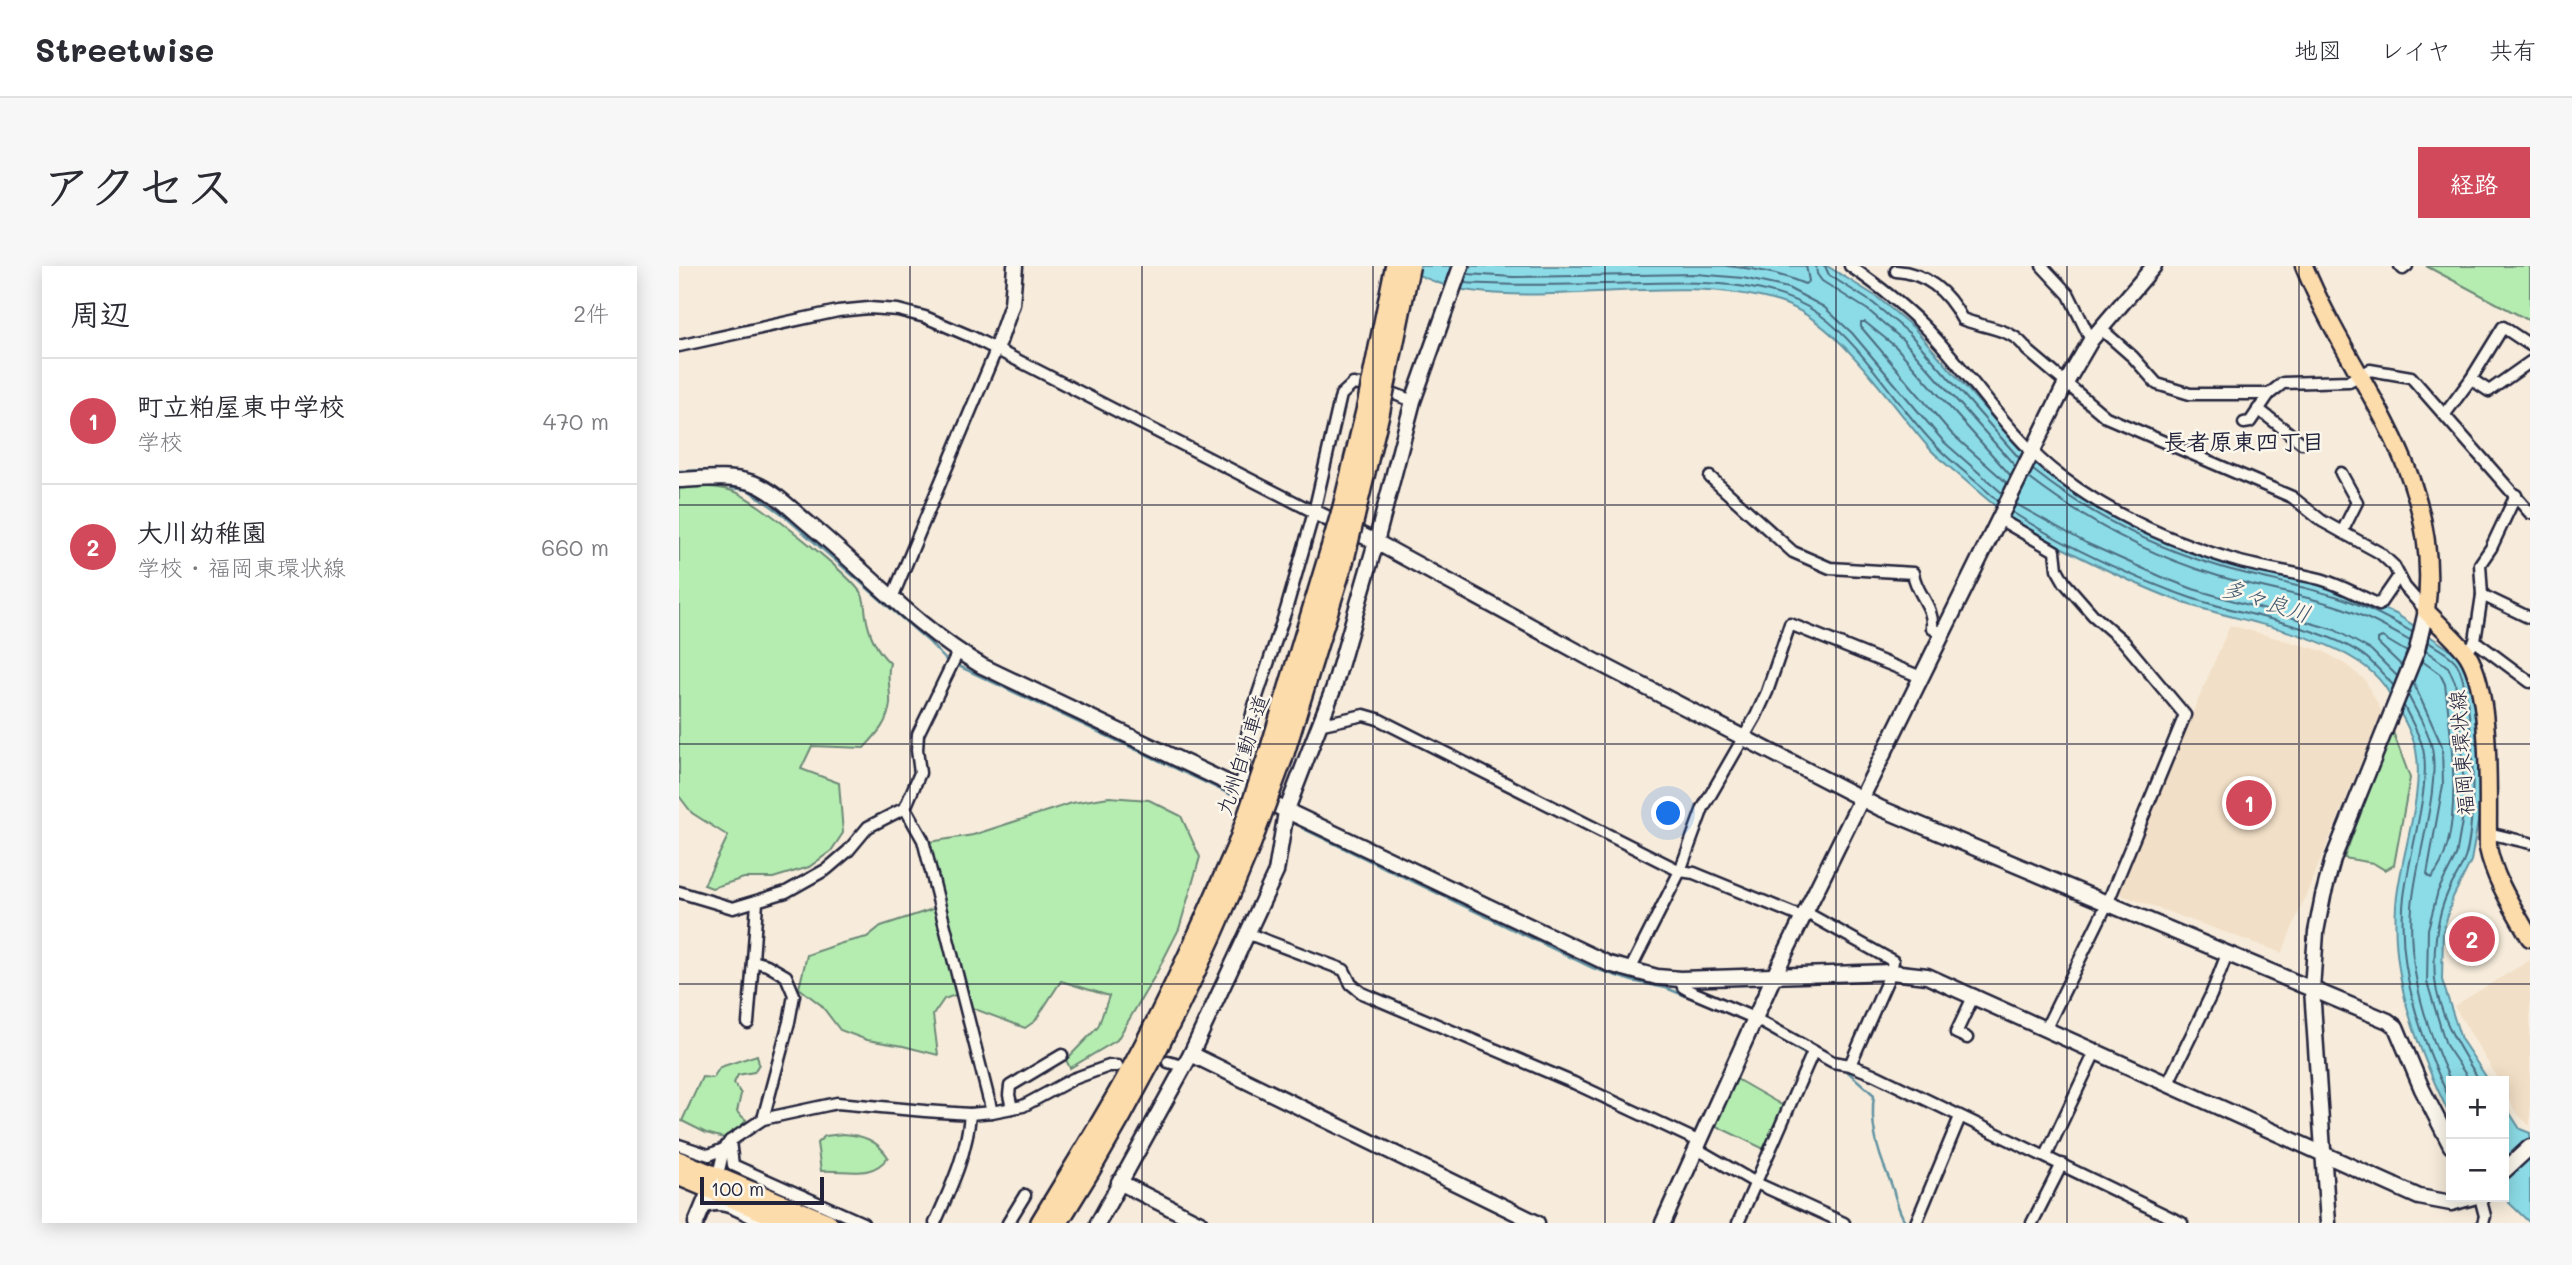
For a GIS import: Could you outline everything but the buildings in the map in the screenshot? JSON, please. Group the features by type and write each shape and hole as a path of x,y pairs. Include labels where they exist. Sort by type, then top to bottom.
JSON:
{"highway":[{"name":"九州自動車道","path":"1373,410 1395,266"},
{"name":"九州自動車道","path":"1059,1223 1166,1033 1197,971 1244,845 1276,755 1338,554 1410,266"},
{"name":"九州自動車道","path":"1039,1223 1125,1080 1244,845"},
{"path":"679,1161 791,1223"},
{"path":"679,1176 714,1181 828,1223"}],"main road":[{"path":"2304,266 2405,460 2423,517 2429,575 2426,611"},
{"name":"福岡東環状線","path":"2426,611 2471,647 2487,758 2488,848 2495,872 2530,938"}],"street":[{"path":"892,598 996,350 1012,304 1015,266"},
{"path":"1098,1223 1187,1060 1249,934 1276,872 1286,812 1337,676 1413,401 1461,266"},
{"path":"1850,266 1925,327 2003,423 2032,452 2060,476 2111,508 2164,535 2217,555 2322,580 2379,605 2399,576"},
{"path":"2042,266 2069,295 2096,334 2133,358 2157,384 2190,394 2269,394"},
{"path":"1663,1223 1774,976 2001,520 2066,383 2096,334 2154,266"},
{"path":"2400,266 2403,270 2407,266"},
{"path":"1896,271 1912,272 1947,294 1962,319 2013,334 2106,417 2282,493 2380,553 2394,566 2405,587 2426,611 2423,628 2391,717 2327,878 2316,932 2312,989 2328,1223"},
{"path":"679,346 838,311 869,308 898,310 925,317 972,337 1376,542 1861,799 2388,1021 2396,1027 2422,1089 2447,1139"},
{"path":"2445,414 2471,379 2503,327 2530,345"},
{"path":"2471,379 2489,391 2530,362"},
{"path":"2244,423 2249,422 2269,394 2283,383 2349,381 2370,370 2411,377 2530,513"},
{"path":"1240,787 1244,772 1244,747 1314,512 1341,395 1353,384 1379,388 1413,401"},
{"path":"2259,409 2302,443"},
{"path":"2341,473 2357,502 2342,532"},
{"path":"1710,477 1793,552 1830,568 1913,573 1915,587 1925,597 1933,617 1932,628 1942,635"},
{"path":"679,480 740,480 762,488 820,533 892,598 958,652 1005,678 1240,787 1286,812 1599,960 1630,970 1680,979 1891,972 1927,976 2429,1200 2455,1202"},
{"path":"2516,495 2491,548 2480,564 2482,595 2471,647 2530,682"},
{"path":"2001,520 2055,551 2057,569 2065,583 2093,615 2124,642 2186,715 2107,904 2046,1028"},
{"path":"2482,595 2530,618"},
{"path":"1630,970 1680,871 1703,807 1767,692 1790,624 1921,677"},
{"path":"679,892 733,908 786,892 827,869 848,852 868,827 905,808 920,773 918,734 958,652"},
{"path":"1318,726 1364,715 1378,719 1680,871 1694,873 1805,915 1893,961 1891,972 1850,1065"},
{"path":"905,808 923,840 992,1112"},
{"path":"2488,833 2530,843"},
{"path":"748,1023 757,902"},
{"path":"1249,934 1344,971 1351,984 1362,993 1574,1083 1698,1145 1756,1183 1844,1223"},
{"path":"2168,1083 2211,995 2227,954"},
{"path":"753,961 767,965 786,976 794,995 763,1119"},
{"path":"1680,979 1683,987 1690,991 1755,1018 1833,1062 1850,1065 2182,1223"},
{"path":"1967,1038 1956,1032 1974,996"},
{"path":"2046,1156 2096,1050"},
{"path":"1738,1223 1813,1052"},
{"path":"1012,1108 1010,1086 1062,1055"},
{"path":"1168,1062 1187,1060 1537,1223"},
{"path":"679,1145 709,1155 763,1119 837,1103 970,1114 992,1112 1023,1106 1073,1079 1109,1066 1117,1066"},
{"path":"935,1223 962,1160 968,1139 970,1114"},
{"path":"1916,1223 1959,1117"},
{"path":"699,1216 727,1145"},
{"path":"727,1145 733,1165 863,1223"},
{"path":"2509,1166 2530,1147"},
{"path":"2032,1223 2062,1164"},
{"path":"1119,1182 1200,1223"},
{"path":"1008,1223 1025,1195"},
{"path":"2481,1202 2485,1216 2483,1223"},
{"path":"699,1216 711,1204 721,1204 763,1223"},
{"path":"1812,1223 1818,1212"}],"shaded area":[{"path":"2230,625 2323,651 2365,680 2382,712 2282,953 2116,893"},
{"path":"2530,960 2530,1126 2516,1113 2509,1100 2509,1076 2496,1076 2454,1006"}],"green space":[{"path":"2426,266 2530,266 2530,321"},
{"path":"679,487 720,488 744,496 823,556 862,595 871,636 890,663 889,711 873,738 864,748 812,746 801,769 839,783 843,833 831,851 809,867 773,878 744,878 712,888 704,885 728,836 692,813 679,796"},
{"path":"2392,729 2410,778 2394,865 2385,870 2373,863 2344,858"},
{"path":"1109,797 1149,800 1181,816 1200,857 1179,929 1117,1040 1070,1068 1066,1060 1098,1027 1109,996 1061,981 1035,1021 1025,1028 972,1008 961,993 944,999 933,1015 938,1055 867,1040 840,1030 821,1005 799,988 807,955 867,937 881,926 942,906 929,842 973,835 1072,803"},
{"path":"757,1055 759,1064 754,1072 738,1075 734,1083 741,1094 737,1112 746,1120 739,1130 724,1138 706,1133 682,1121 702,1077 713,1078 720,1067"},
{"path":"1733,1077 1787,1108 1766,1150 1712,1124"},
{"path":"843,1134 869,1140 879,1146 888,1157 874,1169 866,1171 821,1171 817,1143 825,1136"}],"water":[{"name":"多々良川","path":"1397,266 1827,266 1877,297 1914,328 2019,448 2040,466 2119,519 2171,543 2340,590 2396,614 2461,657 2470,677 2475,712 2481,805 2471,861 2453,897 2443,932 2442,980 2461,1039 2486,1076 2446,1076 2446,1107 2418,1042 2403,989 2396,934 2398,888 2417,787 2416,750 2409,729 2389,693 2373,673 2352,657 2297,634 2184,603 2094,564 2028,530 1935,455 1842,344 1800,311 1779,302 1701,290 1503,294 1464,290"},
{"path":"2509,1112 2520,1129 2530,1133 2530,1223 2508,1202"}],"waterway":[{"path":"679,471 716,470 719,474"},
{"path":"723,483 731,488 748,490 781,513 928,641 946,660 1232,795"},
{"path":"1302,828 1593,968 1632,981 1666,988 1748,1021"},
{"path":"1756,1026 1808,1056"},
{"path":"1814,1059 1828,1064"},
{"path":"1837,1067 1861,1074"},
{"path":"1848,1072 1874,1095 1873,1116 1878,1147 1906,1223"},
{"path":"1905,1095 1956,1120"},
{"path":"1962,1123 2006,1143"}],"place":[{"name":"町立粕屋東中学校","path":"2249,803"},
{"name":"大川幼稚園","path":"2472,939"}],"district":[{"name":"長者原東四丁目","path":"2244,442"}]}
